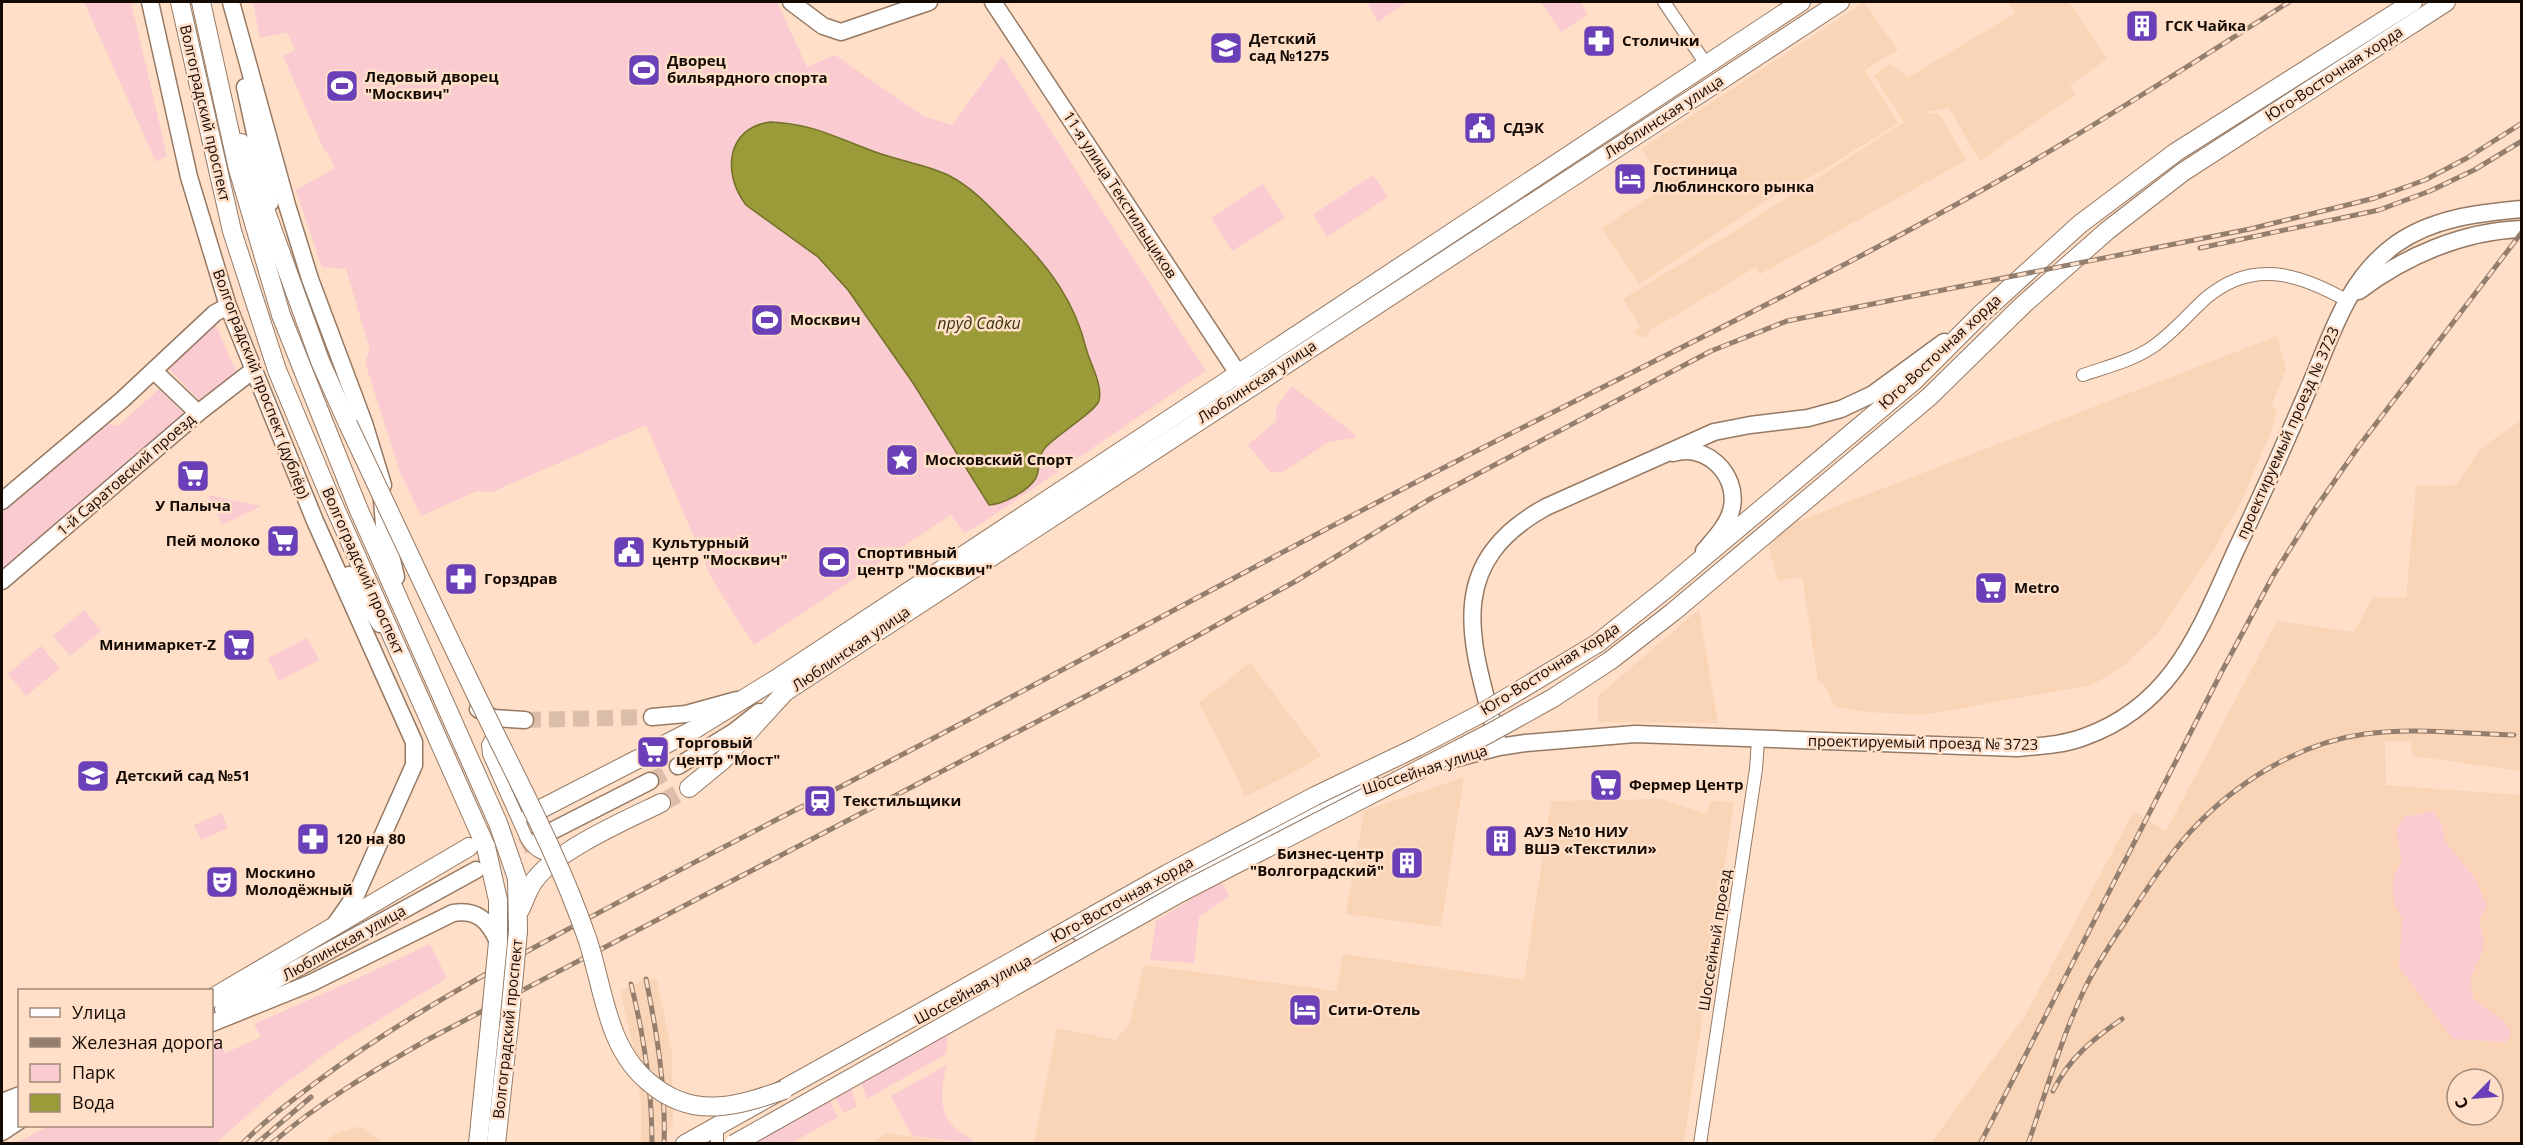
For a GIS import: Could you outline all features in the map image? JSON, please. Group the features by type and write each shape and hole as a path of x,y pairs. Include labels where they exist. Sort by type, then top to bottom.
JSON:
{"main road":[{"name":"Волгоградский проспект (дублёр)","path":"150,2 189,177 228,306 252,371 315,521 412,733 416,750 414,765 357,893 349,907 330,929"},
{"name":"Волгоградский проспект","path":"180,2 217,171 258,317 300,428 486,848 496,891 498,942 476,1143"},
{"name":"Волгоградский проспект","path":"201,2 242,186 280,315 329,439 503,834 517,878 518,931 496,1143"},
{"path":"231,2 287,205 380,473 396,536 464,690 474,706 484,714 520,720"},
{"path":"791,2 822,26 841,32 929,2"},
{"name":"11-я улица Текстильщиков","path":"993,2 1243,381"},
{"name":"Люблинская улица","path":"678,766 735,731 820,668 1706,64 1801,2"},
{"name":"Люблинская улица","path":"666,744 745,698 1840,2"},
{"name":"Юго-Восточная хорда","path":"685,1143 784,1090 1167,874 1315,796 1418,747 1480,714 1598,643 1915,380 1980,315 2080,224 2176,152 2413,2"},
{"name":"Юго-Восточная хорда","path":"734,1143 1178,894 1323,817 1490,733 1553,698 1611,660 1673,612 1929,397 2024,304 2108,230 2183,172 2446,2"},
{"path":"236,25 247,103 280,244"},
{"path":"219,83 280,244 320,361 486,714 554,850 597,966 610,1023 625,1058 652,1086 687,1103 704,1107 739,1105 784,1090"},
{"path":"2346,300 2369,269 2395,244 2421,229 2463,217 2522,209"},
{"path":"2346,300 2396,266 2431,249 2501,230 2522,229"},
{"name":"проектируемый проезд № 3723","path":"1526,743 1635,734 2017,748 2053,745 2083,738 2110,726 2160,690 2191,647 2282,453 2346,300"},
{"path":"2,501 154,371 215,314 228,306"},
{"path":"1499,747 1477,662 1471,629 1472,600 1479,575 1490,554 1509,532 1524,519 1714,432 1808,418 1841,409 1873,394 1980,315"},
{"path":"154,371 198,413"},
{"name":"1-й Саратовский проезд","path":"2,581 198,413 252,371"},
{"path":"1652,460 1677,451 1701,454 1722,468 1732,490 1730,515 1721,530 1667,588"},
{"path":"380,473 384,525 390,560 409,624"},
{"name":"Волгоградский проспект (дублёр)","path":"315,521 401,658"},
{"path":"652,717 686,714 745,698"},
{"path":"689,788 723,760 778,699"},
{"name":"Шоссейная улица","path":"692,1143 717,1137 927,1014 1285,825 1377,784 1426,766 1499,747 1526,743"},
{"path":"531,814 638,759"},
{"path":"540,837 650,781"},
{"path":"519,912 539,875 569,852 662,803"},
{"name":"Люблинская улица","path":"213,997 469,847"},
{"name":"Люблинская улица","path":"213,1014 476,870"},
{"path":"213,1023 311,982 453,913 471,912 479,915 488,922 498,942"},
{"path":"2,1102 18,1096"},
{"path":"2,1116 18,1104"},
{"path":"2,1132 18,1121"}],"street":[{"path":"1664,2 1706,64"},
{"path":"2083,375 2136,357 2151,348 2170,334 2207,298 2232,280 2259,273 2289,275 2320,286 2346,300"},
{"path":"520,720 503,725 490,737 488,745 492,762 530,846 549,855 569,852"},
{"name":"Шоссейный проезд","path":"1700,1143 1756,770 1758,740"}],"shaded area":[{"path":"1864,2 1898,50 1865,70 1898,123 1825,169 1769,199 1639,284 1602,228 1666,186 1641,149"},
{"path":"2009,2 2069,2 2107,59 2070,85 2076,94 1980,161 1949,108 1922,113 1939,114 1967,160 1760,274 1756,267 1651,330 1646,338 1634,334 1640,326 1623,299 1743,226 1904,122 1874,76 1890,64 1909,77 2015,13"},
{"path":"2277,336 2286,369 2271,407 2277,409 2271,432 2237,511 2157,634 2125,665 2092,685 1922,715 1866,712 1834,707 1827,688 1818,681 1802,577 1778,581 1768,545 1783,527"},
{"path":"2521,420 2521,771 2412,756 2411,741 2385,741 2386,785 2521,795 2521,1143 1930,1144 2026,1014 2134,811 2166,831 2277,621 2354,632 2373,597 2406,598 2416,486 2456,485 2480,449"},
{"path":"1699,609 1718,723 1598,722 1598,696"},
{"path":"1250,662 1321,756 1244,797 1241,786 1199,703"},
{"path":"1464,777 1441,927 1346,914 1364,811"},
{"path":"1660,799 1707,814 1710,801 1734,802 1684,1143 1034,1143 1057,1028 1116,1040 1130,1022 1144,965 1336,991 1343,954 1524,980 1551,801"},
{"path":"646,979 657,979 672,1053 673,1123 667,1133 667,1143 641,1143 641,1104 635,1054 620,991"},
{"path":"356,1127 364,1128 383,1143 324,1143 333,1135"},
{"path":"886,1133 956,1143 873,1143"}],"green space":[{"path":"84,2 131,2 167,156 156,162"},
{"name":"Москвич","path":"253,2 777,2 807,67 835,55 923,116 952,125 1002,56 1206,371 982,523 964,533 951,515 754,645 713,581 646,425 492,492 477,491 421,516 400,472 365,362 370,350 346,269 322,267 296,190 335,168 324,150 283,56 295,50 287,32 260,38"},
{"path":"1367,2 1404,2 1405,3 1378,22"},
{"path":"1541,2 1580,2 1588,14 1561,32"},
{"path":"1373,175 1388,197 1327,237 1313,215"},
{"path":"1263,184 1285,218 1232,251 1211,218"},
{"path":"215,324 237,373 201,402 167,367"},
{"path":"1292,386 1356,435 1355,438 1329,442 1283,472 1270,472 1248,445 1276,421 1276,407"},
{"path":"159,389 185,415 2,572 2,511 106,423 118,426"},
{"path":"208,495 261,506 222,525"},
{"path":"84,610 101,631 70,656 53,636"},
{"path":"307,638 319,660 279,681 268,658"},
{"path":"41,646 60,668 26,696 8,674"},
{"path":"2434,811 2442,825 2445,842 2474,877 2487,905 2479,921 2484,940 2471,981 2471,988 2474,1000 2501,1019 2511,1031 2507,1042 2453,1039 2399,967 2402,919 2395,905 2393,891 2394,875 2402,861 2396,830 2404,817"},
{"path":"221,813 228,828 201,840 194,825"},
{"path":"1221,881 1229,896 1199,917 1194,963 1150,960 1156,921"},
{"path":"430,944 447,978 341,1043 276,1090 216,1143 16,1143 47,1127 213,1127 213,1041 218,1039 225,1053 261,1037 254,1024"},
{"path":"948,1033 946,1054 867,1099 860,1080"},
{"path":"947,1065 942,1091 943,1107 956,1129 974,1143 912,1136 891,1096"},
{"path":"850,1085 857,1107 843,1113 834,1095"},
{"path":"829,1099 838,1117 791,1143 752,1144"}],"water":[{"name":"пруд Садки","path":"770,122 811,128 948,175 976,194 1028,246 1050,272 1075,315 1098,381 1100,394 1096,406 1045,448 1040,456 1036,478 1022,492 1002,502 989,505 913,383 848,290 818,257 746,205 733,180 732,154 744,133 755,126"}],"tunnel":[{"path":"525,720 652,717"},
{"path":"638,759 666,744"},
{"path":"650,781 678,766"},
{"path":"661,803 689,788"},
{"path":"469,847 531,814"},
{"path":"479,868 540,837"}],"railway":[{"path":"242,1144 286,1105 341,1064 422,1011 506,963 1382,500 1742,317 1957,204 2160,84 2289,2"},
{"path":"271,1144 327,1101 427,1040 1134,671 1296,581 1430,499 1711,351 1787,321 2250,229 2375,198 2425,180 2467,158 2522,123"},
{"path":"2200,248 2379,210 2430,191 2474,170 2522,141"},
{"path":"1980,1144 2273,576 2315,509 2359,446 2522,232"},
{"path":"2028,1144 2068,1027 2094,971 2173,852 2190,832 2227,797 2269,768 2292,756 2340,739 2402,731 2514,735"},
{"path":"646,979 660,1061 664,1102 664,1144"},
{"path":"631,984 646,1063 651,1104 652,1144"},
{"path":"2053,1091 2074,1059 2101,1034 2122,1019"},
{"path":"256,1144 311,1097"}],"place":[{"name":"ГСК Чайка","path":"2142,26"},
{"name":"Столички","path":"1599,41"},
{"name":"Детский сад №1275","path":"1226,48"},
{"name":"Дворец бильярдного спорта","path":"644,70"},
{"name":"Ледовый дворец \"Москвич\"","path":"342,86"},
{"name":"СДЭК","path":"1480,128"},
{"name":"Гостиница Люблинского рынка","path":"1630,179"},
{"name":"Москвич","path":"767,320"},
{"name":"Московский Спорт","path":"902,460"},
{"name":"У Палыча","path":"193,476"},
{"name":"Пей молоко","path":"283,541"},
{"name":"Культурный центр \"Москвич\"","path":"629,552"},
{"name":"Спортивный центр \"Москвич\"","path":"834,562"},
{"name":"Горздрав","path":"461,579"},
{"name":"Metro","path":"1991,588"},
{"name":"Минимаркет-Z","path":"239,645"},
{"name":"Торговый центр \"Мост\"","path":"653,752"},
{"name":"Детский сад №51","path":"93,776"},
{"name":"Фермер Центр","path":"1606,785"},
{"name":"Текстильщики","path":"820,801"},
{"name":"120 на 80","path":"313,839"},
{"name":"АУЗ №10 НИУ ВШЭ «Текстили»","path":"1501,841"},
{"name":"Бизнес-центр \"Волгоградский\"","path":"1407,863"},
{"name":"Москино Молодёжный","path":"222,882"},
{"name":"Сити-Отель","path":"1305,1010"}]}
